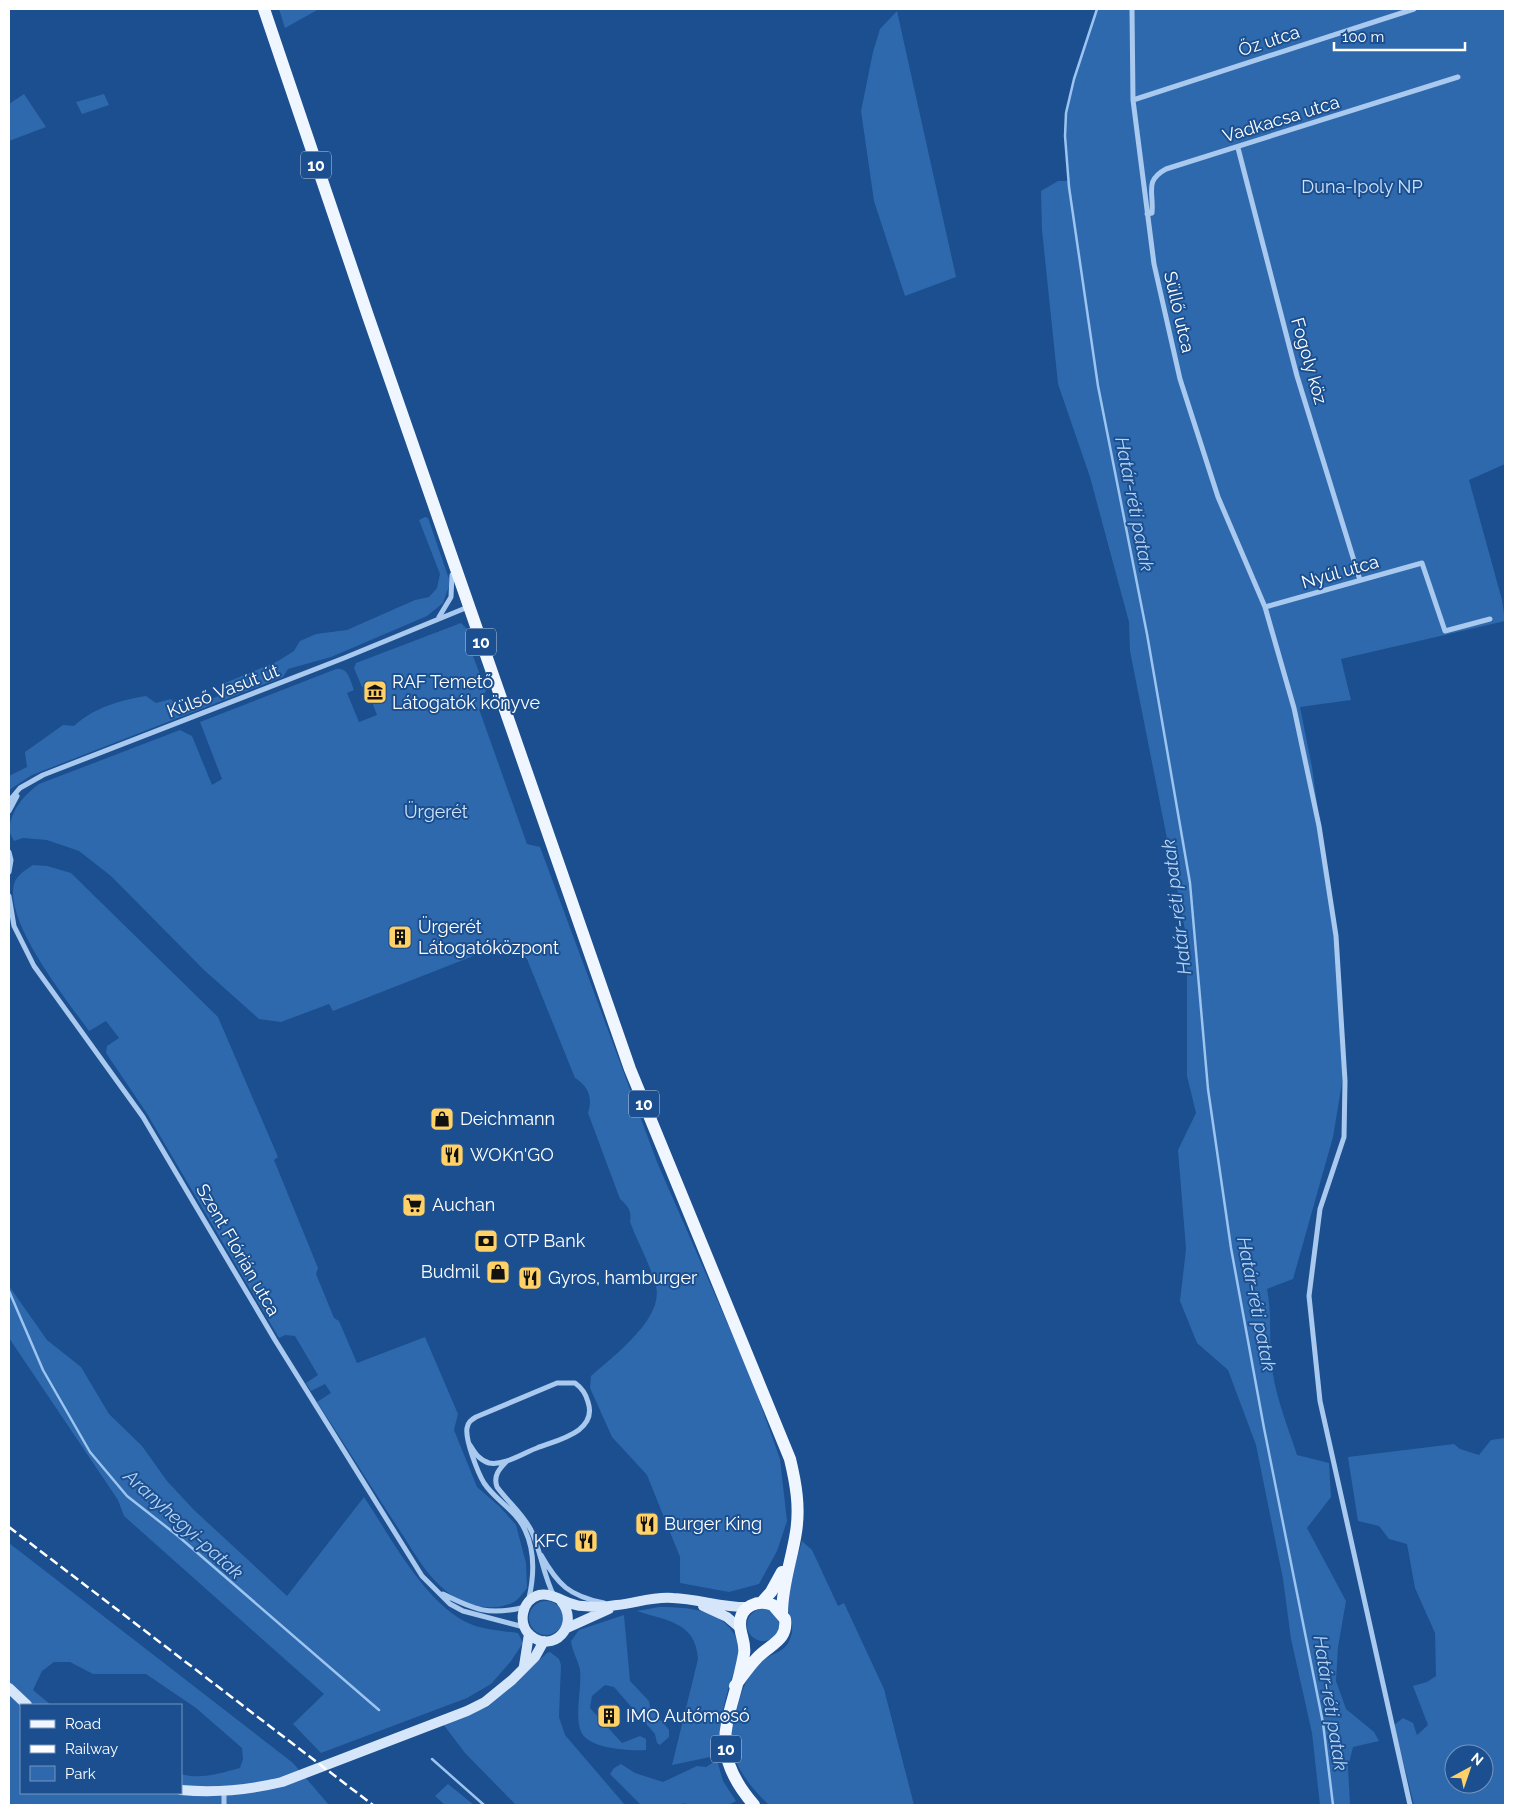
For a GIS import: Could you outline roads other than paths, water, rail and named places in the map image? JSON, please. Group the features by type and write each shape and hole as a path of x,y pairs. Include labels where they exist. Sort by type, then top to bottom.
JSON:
{"main road":[{"name":"10","path":"265,11 468,607 630,1069 790,1460 796,1485 798,1509 792,1552 782,1599 785,1632 782,1638 755,1659 736,1686"},
{"name":"10","path":"762,1602 776,1584 792,1552"},
{"path":"749,1607 762,1602 773,1604 782,1612"},
{"name":"10","path":"749,1607 741,1618 744,1655 725,1732 726,1749 733,1775 741,1791 754,1805"},
{"path":"742,1633 756,1647 771,1647"}],"street":[{"name":"Süllő utca","path":"1132,9 1133,100 1146,214 1154,264 1180,379 1218,497 1265,607 1294,708 1318,826 1336,936 1345,1081 1344,1137 1320,1209 1310,1296 1320,1401 1410,1805"},
{"name":"Őz utca","path":"1133,100 1414,9"},
{"name":"Vadkacsa utca","path":"1146,214 1152,212 1152,181 1155,175 1194,159 1238,148 1458,77"},
{"name":"Fogoly köz","path":"1238,148 1297,376 1360,580"},
{"path":"436,619 449,603 453,592 449,551"},
{"name":"Nyúl utca","path":"1265,607 1422,563 1446,631 1490,619"},
{"name":"Külső Vasút út","path":"9,801 20,788 43,775 328,665 468,607"},
{"path":"9,811 20,788"},
{"path":"9,852 11,860 9,872"},
{"name":"Szent Flórián utca","path":"9,896 13,923"},
{"name":"Szent Flórián utca","path":"9,917 34,966 143,1117 310,1399 422,1576 450,1604 463,1611 527,1631"},
{"path":"470,1445 481,1460 494,1463 507,1460 583,1428 589,1414 589,1405 580,1386 571,1381 557,1383 476,1416 469,1421 467,1427 470,1445 484,1482 519,1518 526,1531 533,1572 522,1621 527,1631 536,1639 544,1641 558,1637 567,1628 617,1606"},
{"path":"507,1460 498,1470 495,1482 497,1487 523,1516 532,1532 543,1572 568,1614 567,1628"},
{"path":"537,1548 551,1573 563,1587 586,1598 617,1606"},
{"name":"Szent Flórián utca","path":"438,1592 468,1606 485,1611 505,1612 527,1604"},
{"path":"527,1604 540,1595 580,1606 617,1606 657,1598 749,1607"},
{"path":"689,1600 727,1617 742,1633"},
{"path":"524,1666 527,1631"},
{"path":"182,1790 224,1791 257,1788 282,1782 373,1748 485,1702 512,1680 535,1657 544,1641"},
{"path":"9,1688 26,1704"},
{"path":"224,1791 224,1805"}],"waterway":[{"name":"Határ-réti patak","path":"1097,9 1074,79 1066,113 1065,136 1069,187 1098,386 1147,634 1190,883 1208,1089 1231,1248 1264,1428 1323,1723 1333,1805"},
{"name":"Aranyhegyi-patak","path":"9,1291 43,1370 90,1452 127,1496 178,1536 379,1710"},
{"name":"Aranyhegyi-patak","path":"432,1759 484,1805"}],"railway":[{"path":"9,1527 373,1805"}],"place":[{"name":"RAF Temető Látogatók könyve","path":"375,692"},
{"name":"Ürgerét Látogatóközpont","path":"400,937"},
{"name":"Deichmann","path":"442,1119"},
{"name":"WOKn'GO","path":"452,1155"},
{"name":"Auchan","path":"414,1205"},
{"name":"OTP Bank","path":"486,1241"},
{"name":"Budmil","path":"498,1272"},
{"name":"Gyros, hamburger","path":"530,1278"},
{"name":"Burger King","path":"647,1524"},
{"name":"KFC","path":"586,1541"},
{"name":"IMO Autómosó","path":"609,1716"}],"park label":[{"name":"Duna-Ipoly NP","path":"1362,187"},
{"name":"Ürgerét","path":"436,812"}]}
